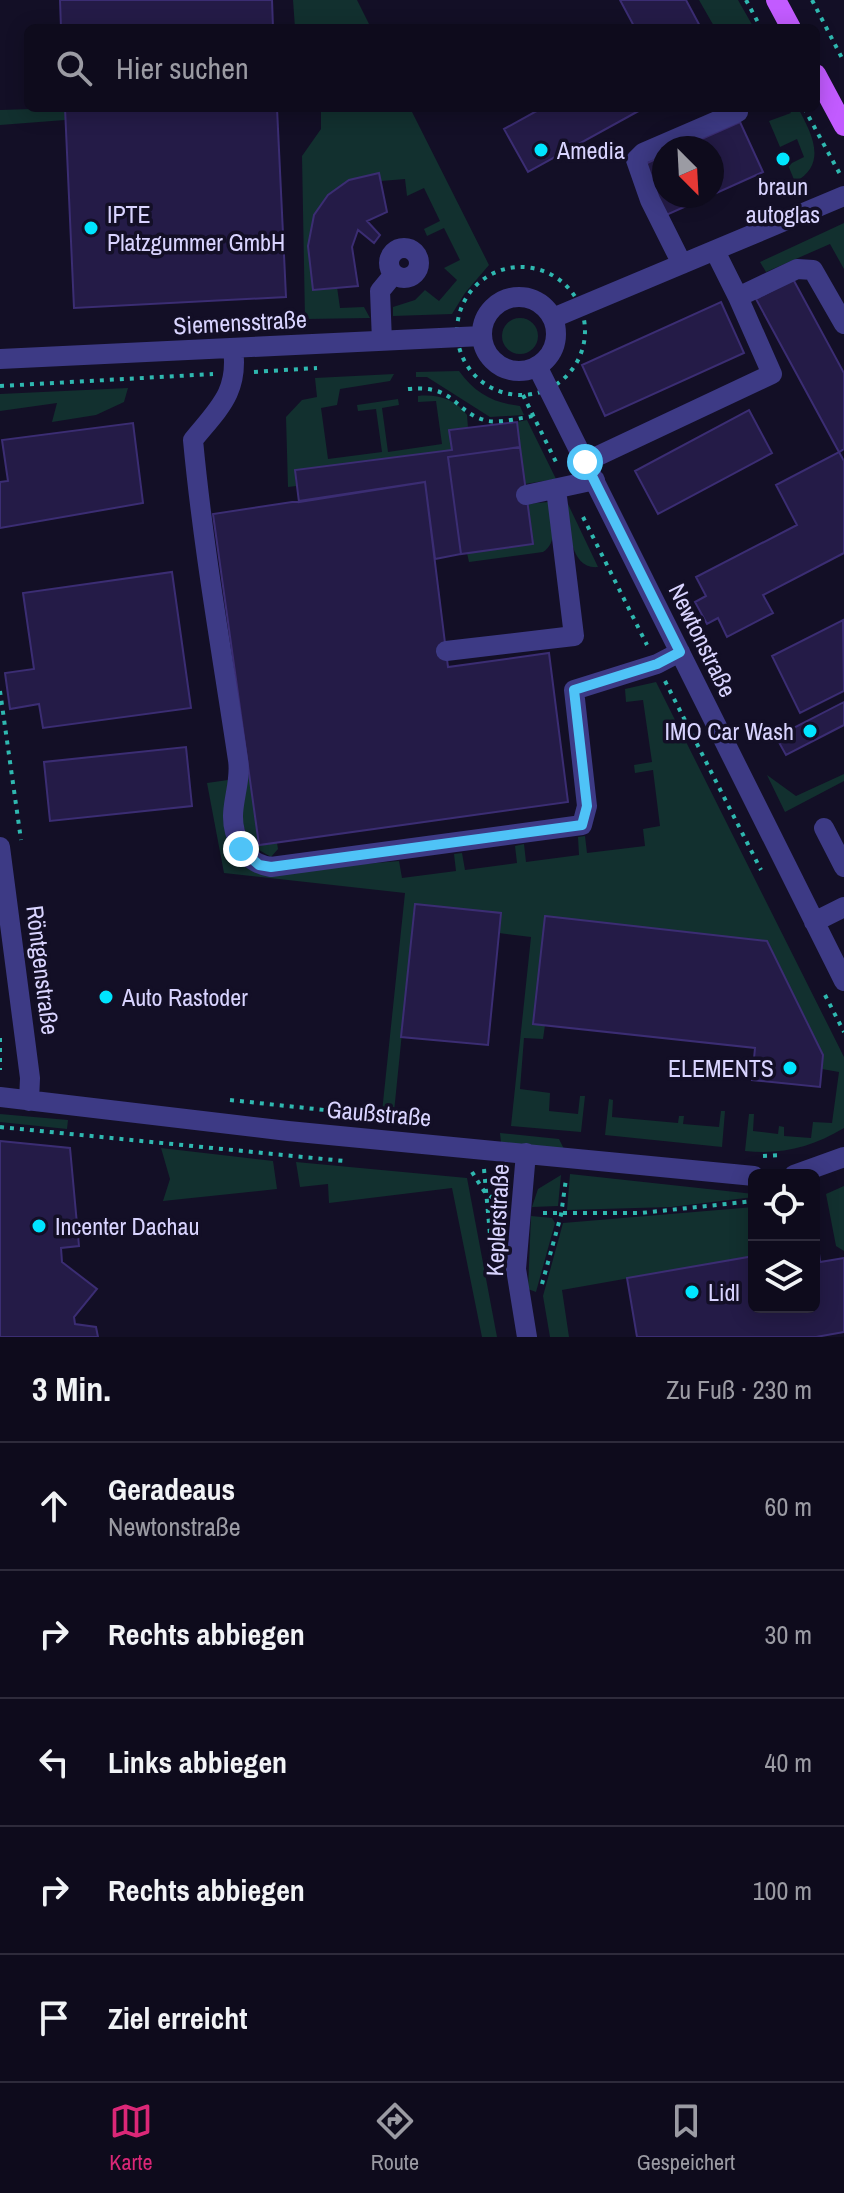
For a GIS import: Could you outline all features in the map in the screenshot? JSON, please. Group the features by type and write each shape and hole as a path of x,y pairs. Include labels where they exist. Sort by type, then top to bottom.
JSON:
{"main road":[{"path":"776,0 789,24"},
{"path":"820,81 844,126"}],"street":[{"path":"682,264 650,200 636,160 643,153 738,112"},
{"path":"553,318 844,196"},
{"path":"585,462 772,374 715,251"},
{"path":"738,297 797,269 813,270 844,324"},
{"path":"382,341 380,291 394,274"},
{"path":"529,297 539,302 553,318 556,340 546,360 526,371 501,367 485,348 482,336 488,314 506,299 529,297"},
{"name":"Siemensstraße","path":"0,359 482,336"},
{"path":"233,348 237,373 222,404 193,440 200,520 239,765 234,829 241,849 250,859 259,865 271,867 582,825 587,806 574,690 657,664 680,652"},
{"name":"Newtonstraße","path":"537,366 844,981"},
{"path":"526,495 595,480"},
{"path":"446,651 574,636 562,488"},
{"path":"824,828 844,867"},
{"name":"Röntgenstraße","path":"0,847 30,1078 29,1101"},
{"path":"814,922 844,907"},
{"name":"Gaußstraße","path":"0,1097 526,1153 756,1166"},
{"name":"Keplerstraße","path":"526,1153 516,1269 527,1337"},
{"path":"811,1169 844,1157"}],"path":[{"path":"746,0 759,24"},
{"path":"812,0 844,62"},
{"path":"806,112 844,181"},
{"path":"515,266 535,267 555,275 571,289 582,307 585,342 579,359 566,377 549,389 523,395 504,394 473,374 463,359 456,338 457,317 468,294 497,271 515,266"},
{"path":"408,389 431,387 442,391 484,420 533,416"},
{"path":"523,395 562,488 657,664 765,877"},
{"path":"822,990 844,1032"},
{"path":"0,1038 0,1070"},
{"path":"220,1099 360,1114"},
{"path":"0,1127 350,1161"},
{"path":"756,1166 787,1155"},
{"path":"458,1171 473,1172 484,1191"},
{"path":"539,1295 561,1215 641,1213 748,1202"}],"green space":[{"path":"293,0 357,0 369,24 295,24"},
{"path":"699,0 738,0 752,24 713,24"},
{"path":"0,110 65,112 65,120 0,125"},
{"path":"321,112 412,112 489,265 452,314 393,316 393,307 415,300 425,290 439,301 457,280 444,268 460,260 444,228 427,236 424,229 440,221 424,188 407,196 405,179 381,181 379,173 337,189 324,200 311,228 313,289 337,287 340,308 364,307 370,318 305,319 302,156 321,129"},
{"path":"800,112 814,148 811,166 795,182 788,165 804,157 797,139 780,147 769,121"},
{"path":"844,223 844,269 830,244 766,272 760,262"},
{"path":"520,318 533,323 538,336 533,349 520,354 507,349 502,336 507,323"},
{"path":"459,371 478,391 501,402 520,406 524,415 490,417 427,377 416,377 416,372"},
{"path":"394,374 390,381 340,389 337,405 321,408 328,459 382,452 376,409 358,411 357,405 398,399 399,405 382,408 388,452 442,444 436,401 418,402 418,396 445,399 467,415 468,428 449,430 452,450 295,470 296,486 288,487 286,417 302,400 317,397 315,378"},
{"path":"128,388 124,402 96,415 52,422 57,403 0,411 0,394"},
{"path":"527,420 556,479 525,484 517,422"},
{"path":"548,502 553,536 543,552 469,562 467,553 533,544 527,504"},
{"path":"567,502 598,567 588,566 576,553 570,533"},
{"path":"656,682 844,1057 844,1128 796,1148 772,1152 745,1151 749,1114 754,1114 753,1131 778,1134 779,1126 784,1127 784,1136 811,1138 813,1122 832,1123 839,1072 822,1069 823,1055 767,941 546,916 543,1039 524,1038 520,1089 550,1093 549,1111 578,1114 580,1096 585,1096 581,1132 511,1126 531,937 499,933 501,913 415,904 394,1112 382,1112 405,893 224,873 207,783 228,780 227,822 231,848 247,868 260,873 399,861 402,878 456,871 454,854 462,853 465,870 517,863 515,846 524,844 526,862 579,855 578,837 585,836 587,853 645,846 643,829 660,826 653,770 635,773 634,765 652,762 643,700 626,702 625,689"},
{"path":"241,716 259,845 277,843 278,849 271,857 254,847 243,826"},
{"path":"844,774 844,781 785,812 767,775 796,796"},
{"path":"609,1099 613,1100 612,1117 678,1123 679,1116 684,1116 683,1124 719,1127 721,1111 725,1111 722,1147 605,1135"},
{"path":"0,1114 68,1120 67,1129 0,1122"},
{"path":"500,1133 559,1139 564,1149 501,1143"},
{"path":"161,1148 273,1161 277,1189 163,1201 170,1179"},
{"path":"296,1162 467,1178 497,1337 482,1337 452,1188 329,1203 328,1184 300,1187"},
{"path":"570,1174 748,1193 748,1198 671,1207 567,1210"},
{"path":"561,1175 558,1206 532,1207 538,1189"},
{"path":"844,1186 844,1251 836,1246 826,1194"},
{"path":"748,1208 748,1257 562,1290 569,1337 550,1337 543,1296 563,1223"},
{"path":"531,1216 552,1218 555,1223 536,1292 528,1289"}],"building":[{"path":"60,0 272,0 273,24 61,24"},
{"path":"620,0 686,0 699,24 633,24"},
{"path":"65,112 277,112 286,297 74,308"},
{"name":"Amedia","path":"535,112 637,112 528,172 504,129"},
{"path":"740,122 763,172 724,190 724,136 708,136"},
{"path":"652,161 652,190 641,166"},
{"path":"379,173 387,212 367,221 380,235 374,243 358,230 352,247 358,286 313,290 308,246 314,215 328,195 349,180"},
{"path":"660,208 682,208 664,216"},
{"path":"793,279 844,373 844,449 839,452 756,299"},
{"path":"721,302 744,353 605,416 582,365"},
{"path":"749,410 772,453 658,514 635,471"},
{"path":"517,422 520,447 448,457 461,554 435,559 425,482 299,502 295,470 452,450 449,430"},
{"path":"133,423 143,503 0,528 0,482 8,481 2,440"},
{"path":"520,447 533,544 461,554 448,457"},
{"path":"839,452 844,461 844,553 763,595 773,613 727,637 718,618 707,624 695,602 706,596 696,577 797,525 776,485"},
{"path":"425,482 448,667 549,653 568,802 259,845 213,514"},
{"path":"172,572 191,708 43,728 39,704 10,709 5,673 34,669 23,593"},
{"path":"843,620 844,691 800,713 772,656"},
{"name":"IMO Car Wash","path":"844,702 844,725 786,755 776,737"},
{"path":"186,747 192,806 50,821 44,762"},
{"path":"415,904 501,913 488,1045 401,1037"},
{"path":"545,916 767,941 823,1055 820,1087 752,1080 755,1048 533,1024"},
{"name":"Incenter Dachau","path":"0,1141 70,1148 79,1246 61,1248 62,1262 97,1289 74,1317 75,1324 96,1327 98,1337 0,1337"},
{"name":"Lidl","path":"748,1257 748,1313 820,1313 820,1262 844,1258 844,1332 816,1337 637,1337 627,1278"}],"place":[{"name":"Amedia","path":"541,150"},
{"name":"braun autoglas","path":"783,159"},
{"name":"IPTE Platzgummer GmbH","path":"91,228"},
{"name":"IMO Car Wash","path":"810,731"},
{"name":"Auto Rastoder","path":"106,997"},
{"name":"ELEMENTS","path":"790,1068"},
{"name":"Incenter Dachau","path":"39,1226"},
{"name":"Lidl","path":"692,1292"}],"route":[{"path":"241,849 259,865 271,867 582,825 587,806 574,690 657,664 680,652 585,462"}]}
